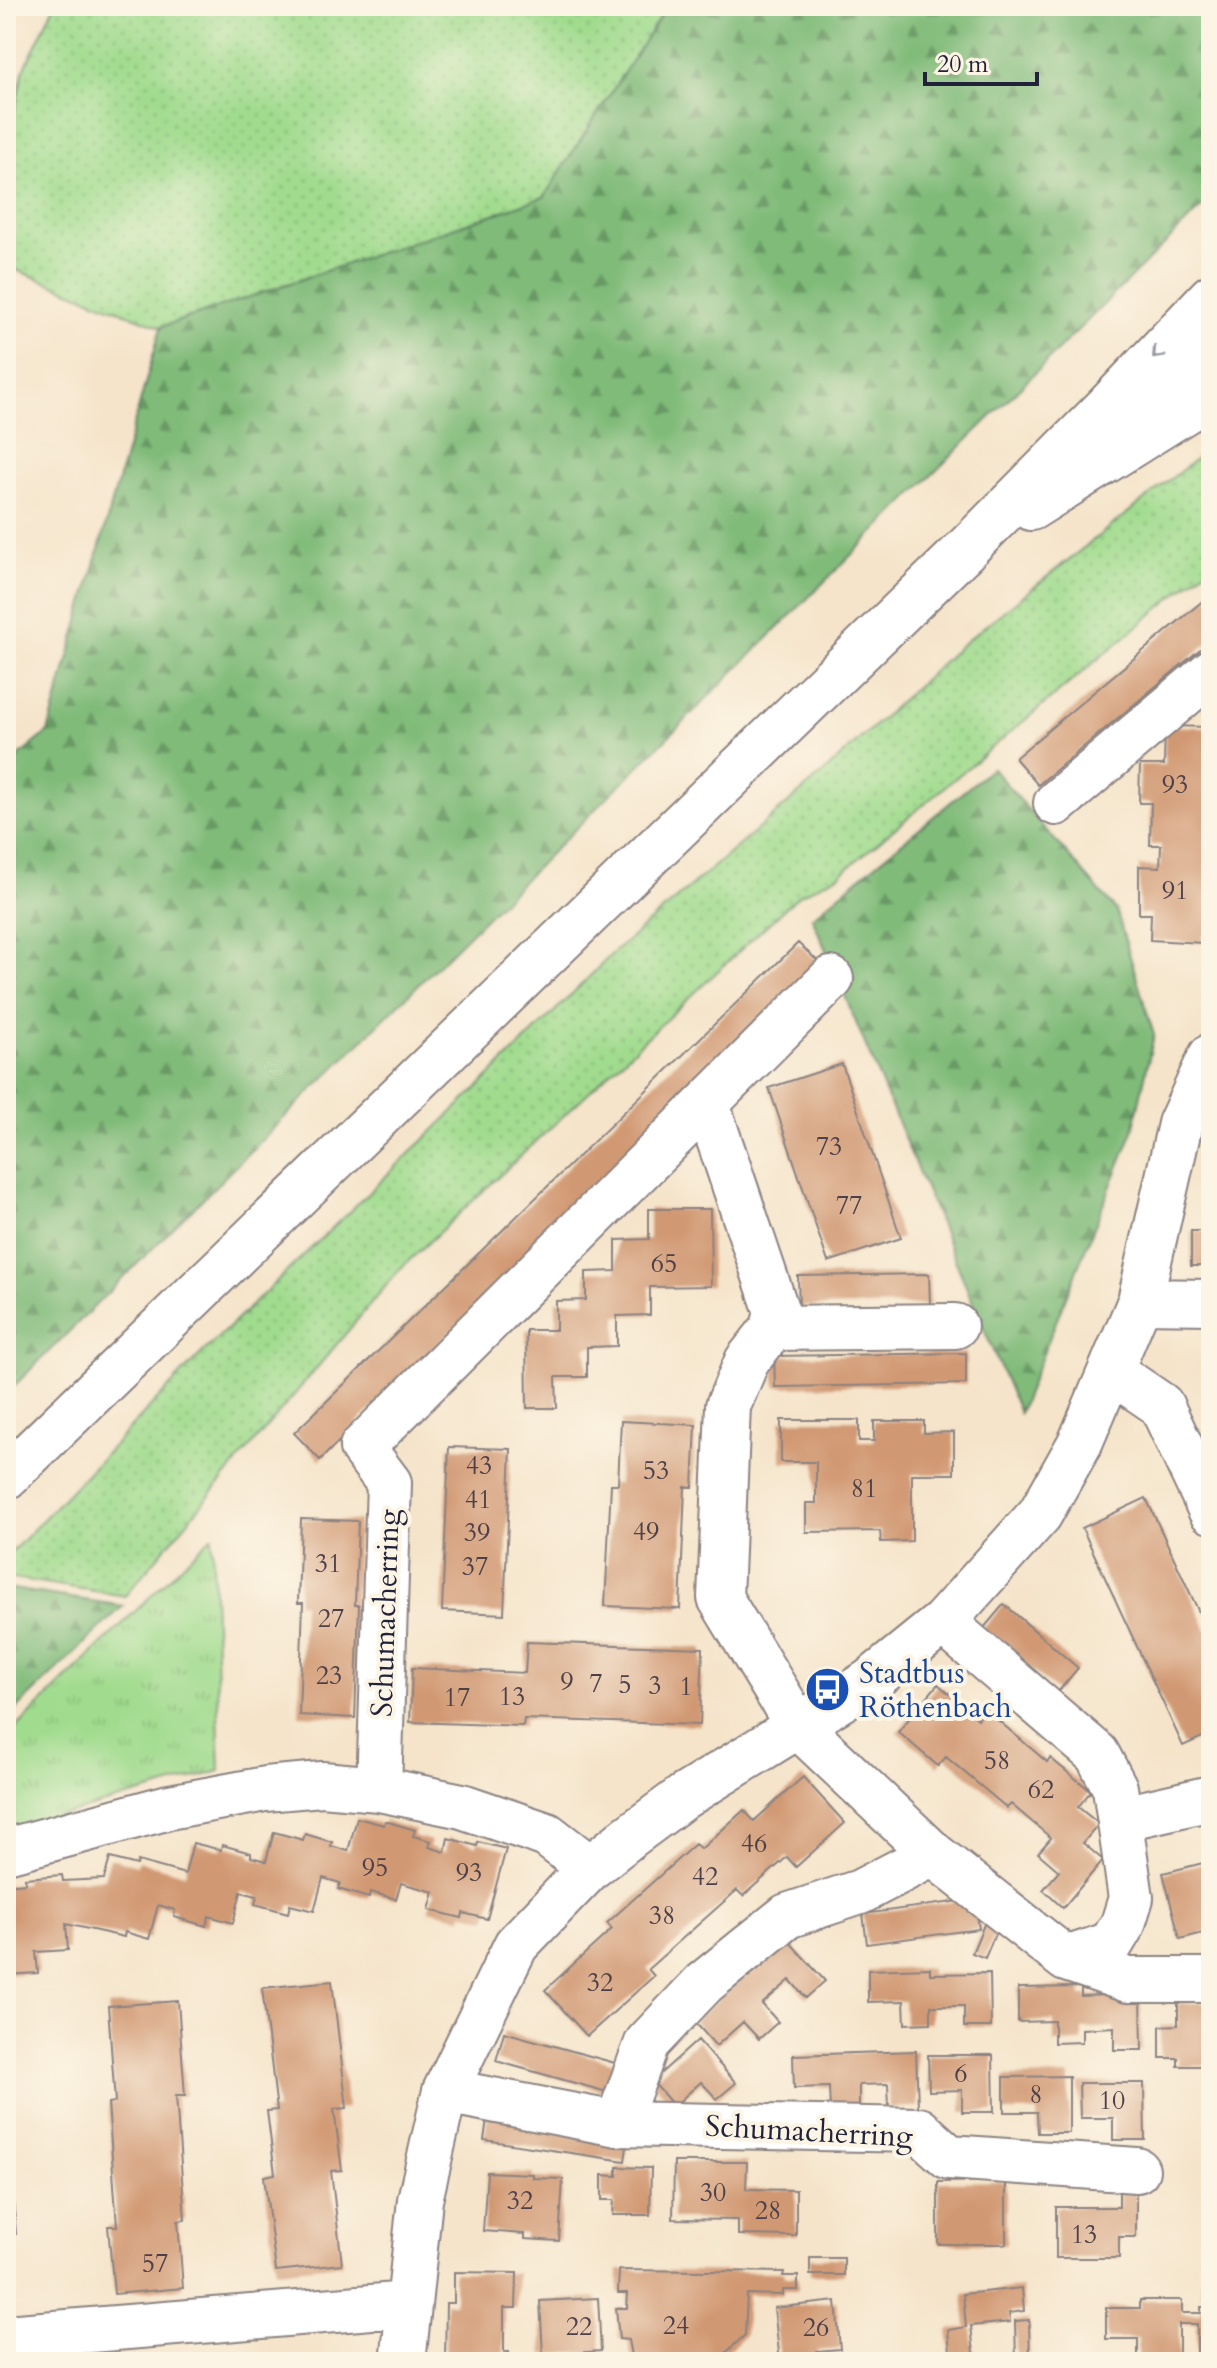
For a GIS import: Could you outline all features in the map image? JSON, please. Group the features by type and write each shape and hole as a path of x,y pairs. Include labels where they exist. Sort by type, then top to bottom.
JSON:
{"street":[{"path":"6,1477 965,550 1211,297"},
{"path":"965,550 1211,349"},
{"path":"965,550 1211,395"},
{"path":"1056,803 1211,672"},
{"path":"831,979 707,1104 777,1312 773,1328 747,1361 728,1406 720,1598 797,1725 933,1854 1066,1959 1128,1980 1211,1980"},
{"path":"403,2362 420,2200 445,2091 516,1945 590,1868 683,1797 869,1682 943,1622 1040,1514 1080,1443 1140,1301 1180,1124 1211,1056"},
{"name":"Schumacherring","path":"379,1789 389,1483 362,1447 707,1104"},
{"path":"1140,1301 1211,1302"},
{"path":"773,1328 955,1326"},
{"path":"1111,1371 1161,1405 1211,1511"},
{"path":"943,1622 1097,1754 1115,1788 1131,1898 1123,1924 1111,1944 1066,1959"},
{"path":"6,1851 169,1807 265,1789 322,1784 379,1789 462,1806 547,1835 590,1868"},
{"path":"1137,1815 1211,1798"},
{"path":"617,2124 647,2043 704,1983 787,1916 860,1892 933,1854"},
{"name":"Schumacherring","path":"445,2091 617,2124 919,2130 949,2157 1137,2170"},
{"path":"6,2337 408,2304"}],"green space":[{"path":"54,6 667,6 544,197 161,327 6,266 6,154 23,72"},
{"path":"667,6 1211,6 1211,198 6,1394 6,767 48,732 161,327 544,197"},
{"path":"1211,447 1211,565 839,875 799,895 400,1269 125,1596 6,1577 6,1558 200,1355 485,1081 613,953 828,769 961,645"},
{"path":"992,768 1116,910 1154,1035 1133,1131 1019,1413 812,917"},
{"path":"212,1536 220,1771 6,1831 6,1738"},
{"path":"6,1588 123,1606 6,1719"}],"building":[{"path":"1211,594 1211,640 1038,785 1015,758"},
{"path":"1165,726 1211,727 1211,935 1203,935 1203,943 1150,940 1151,914 1139,914 1139,866 1160,867 1161,845 1150,845 1151,803 1139,803 1140,765 1164,765"},
{"path":"798,943 822,965 320,1460 294,1433"},
{"path":"842,1064 901,1238 828,1262 769,1088"},
{"path":"649,1209 710,1209 711,1286 650,1287 650,1315 617,1316 617,1346 587,1347 587,1377 556,1377 557,1408 527,1408 526,1330 556,1330 556,1301 586,1300 586,1272 616,1271 616,1240 649,1239"},
{"path":"1191,1231 1211,1231 1211,1266 1191,1266"},
{"path":"929,1274 930,1305 799,1307 798,1276"},
{"path":"966,1353 966,1384 775,1387 774,1356"},
{"path":"781,1420 859,1420 859,1441 874,1441 874,1421 924,1421 924,1433 954,1432 954,1474 912,1474 912,1541 881,1542 880,1531 806,1532 806,1503 816,1503 816,1462 781,1462"},
{"path":"621,1421 696,1425 693,1487 685,1487 680,1609 605,1606 611,1484 618,1484"},
{"path":"449,1447 511,1449 504,1614 442,1611"},
{"path":"1146,1498 1211,1638 1211,1733 1183,1746 1082,1528"},
{"path":"301,1519 358,1521 355,1718 299,1715 303,1603 298,1603"},
{"path":"1004,1604 1078,1668 1058,1692 983,1629"},
{"path":"527,1642 703,1648 700,1725 524,1719 523,1726 410,1722 412,1668 525,1673"},
{"path":"938,1684 978,1719 986,1710 1047,1762 1050,1758 1091,1791 1078,1807 1099,1824 1083,1843 1103,1860 1063,1908 1043,1890 1059,1871 1038,1853 1051,1838 1011,1804 1007,1808 946,1757 938,1766 898,1732"},
{"path":"803,1777 845,1823 796,1867 787,1857 743,1896 737,1890 648,1969 654,1976 587,2036 545,1990 612,1929 607,1923 695,1844 701,1849 744,1810 754,1821"},
{"path":"357,1818 384,1825 385,1821 415,1830 413,1836 431,1841 429,1847 445,1852 448,1838 477,1846 478,1842 506,1849 487,1919 463,1913 462,1918 429,1910 434,1892 401,1883 396,1899 370,1892 369,1898 338,1889 340,1883 323,1878 314,1911 290,1905 288,1913 255,1904 257,1896 241,1892 233,1923 209,1916 206,1926 174,1917 175,1910 158,1905 149,1939 125,1932 124,1937 66,1924 68,1950 36,1952 38,1973 6,1975 6,1885 26,1883 25,1878 62,1875 63,1881 104,1879 110,1858 137,1865 138,1861 185,1874 193,1843 221,1850 222,1845 266,1861 274,1832 303,1840 305,1834 332,1842 331,1846 348,1851"},
{"path":"1211,1861 1211,1931 1180,1939 1163,1873"},
{"path":"975,1899 979,1929 867,1944 863,1914"},
{"path":"985,1922 998,1927 985,1958 972,1953"},
{"path":"787,1939 825,1981 806,1998 790,1980 762,2004 778,2022 759,2039 743,2022 716,2046 694,2021"},
{"path":"930,1968 930,1974 990,1973 991,2027 964,2027 964,2006 931,2006 931,2023 905,2024 904,2001 868,2002 868,1970"},
{"path":"332,1981 347,2108 334,2109 342,2170 331,2171 342,2264 276,2271 264,2176 275,2174 267,2111 277,2110 262,1988"},
{"path":"1081,1987 1081,1996 1141,1994 1142,2050 1114,2050 1114,2027 1082,2029 1082,2042 1054,2043 1054,2021 1018,2022 1018,1988"},
{"path":"178,2001 185,2096 176,2096 185,2220 178,2221 183,2288 114,2294 108,2226 117,2226 108,2103 115,2102 108,2006"},
{"path":"1178,2003 1211,2003 1211,2066 1178,2066 1178,2058 1160,2058 1160,2026 1178,2025"},
{"path":"504,2032 615,2063 607,2092 496,2061"},
{"path":"698,2040 736,2083 717,2099 701,2082 674,2106 652,2081"},
{"path":"916,2051 918,2107 889,2108 888,2084 859,2085 859,2109 830,2110 829,2087 794,2088 793,2055"},
{"path":"928,2055 993,2055 994,2112 962,2112 962,2090 929,2091"},
{"path":"1069,2076 1069,2133 1038,2133 1037,2112 1004,2112 1004,2077"},
{"path":"1079,2083 1144,2083 1145,2140 1113,2140 1113,2118 1080,2118"},
{"path":"488,2112 629,2133 625,2161 484,2140"},
{"path":"6,2135 16,2234 6,2235"},
{"path":"674,2162 747,2162 746,2189 796,2190 796,2236 738,2235 738,2220 673,2219"},
{"path":"617,2167 651,2168 650,2215 613,2215 614,2200 602,2200 602,2175 617,2176"},
{"path":"487,2172 563,2179 559,2241 525,2239 525,2234 483,2231"},
{"path":"1006,2181 1006,2244 938,2244 938,2182"},
{"path":"1119,2188 1136,2188 1136,2237 1119,2237 1119,2258 1056,2258 1056,2207 1119,2207"},
{"path":"1206,2205 1211,2206 1211,2306 1205,2306 1203,2238"},
{"path":"810,2258 844,2258 844,2275 810,2275"},
{"path":"619,2270 784,2272 783,2276 798,2276 798,2290 783,2290 783,2295 747,2294 745,2335 716,2362 632,2361 628,2340 619,2339 616,2308 627,2308 628,2293 618,2293"},
{"path":"454,2272 517,2273 516,2308 504,2308 504,2352 509,2352 509,2362 445,2362 446,2303 454,2303"},
{"path":"1022,2288 1024,2311 1009,2313 1010,2322 971,2326 975,2362 951,2362 948,2330 966,2327 963,2294"},
{"path":"598,2298 601,2351 543,2355 540,2301"},
{"path":"1140,2300 1182,2300 1182,2313 1201,2313 1201,2307 1211,2307 1211,2362 1197,2362 1197,2324 1179,2324 1179,2362 1138,2362 1138,2339 1106,2339 1106,2308 1140,2308"},
{"path":"836,2301 840,2349 817,2351 818,2362 780,2362 774,2308"},
{"path":"1029,2320 1030,2362 1016,2362 1015,2321"}],"place":[{"name":"Stadtbus Röthenbach","path":"828,1690"}]}
